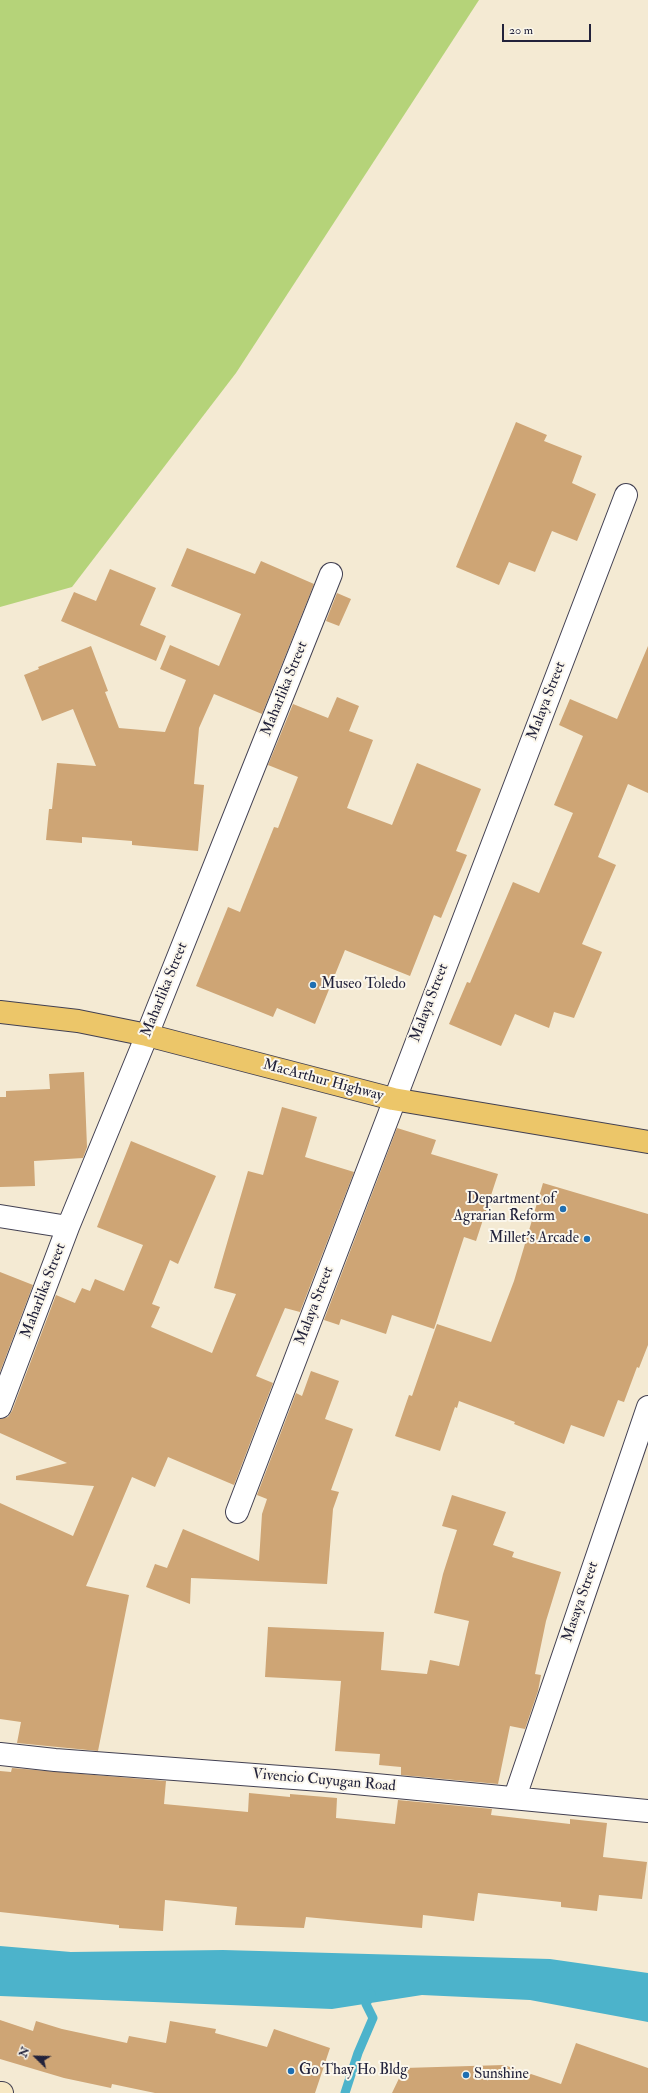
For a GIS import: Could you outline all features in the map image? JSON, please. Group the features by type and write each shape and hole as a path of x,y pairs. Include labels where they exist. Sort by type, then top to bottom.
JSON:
{"highway":[{"name":"MacArthur Highway","path":"0,1012 78,1021 147,1035 393,1099 648,1142"}],"street":[{"name":"Malaya Street","path":"237,1512 393,1099 626,495"},
{"name":"Maharlika Street","path":"0,1407 68,1227 147,1035 331,574"},
{"path":"0,1216 68,1227"},
{"name":"Masaya Street","path":"515,1797 648,1407"},
{"name":"Vivencio Cuyugan Road","path":"0,1754 55,1760 515,1797 648,1811"}],"green space":[{"path":"0,0 479,0 236,373 72,587 0,607"}],"water":[{"path":"0,1946 71,1952 223,1950 550,1959 648,1973 648,2022 530,2000 422,1995 332,2009 0,1996"}],"building":[{"path":"516,422 547,435 544,441 582,456 572,483 596,494 577,541 552,531 535,572 509,562 499,585 456,567"},
{"path":"187,548 255,574 261,561 314,584 262,714 214,694 199,728 194,784 204,785 198,851 132,845 132,841 82,837 82,843 46,840 49,809 52,809 57,763 96,766 73,709 42,721 24,675 39,669 38,667 91,646 108,691 105,692 119,728 165,732 186,680 160,669 170,645 219,666 241,614 171,586"},
{"path":"110,569 156,588 140,625 166,636 156,661 61,621 74,592 96,601"},
{"path":"337,593 351,599 339,626 326,621"},
{"path":"648,646 648,793 628,784 598,857 616,865 582,944 602,952 574,1018 554,1012 549,1028 515,1014 501,1046 449,1024 467,982 470,983 513,882 539,893 573,813 554,805 583,736 559,725 570,699 617,719"},
{"path":"337,697 359,706 349,731 373,740 347,808 392,825 417,763 481,789 456,851 467,855 441,918 434,915 410,976 345,950 315,1024 277,1008 273,1017 196,986 228,907 240,912 274,827 278,828 298,777 268,765 293,704 328,718"},
{"path":"84,1072 87,1147 83,1158 34,1161 35,1186 0,1187 0,1097 6,1097 6,1091 50,1089 49,1074"},
{"path":"282,1107 317,1117 305,1157 354,1172 300,1312 285,1308 256,1376 273,1383 234,1485 168,1457 155,1487 132,1477 86,1586 129,1595 98,1751 17,1743 21,1722 0,1719 0,1503 73,1536 94,1486 16,1480 16,1476 67,1463 0,1433 0,1419 8,1417 12,1411 56,1295 75,1303 82,1288 90,1291 95,1279 124,1291 143,1245 97,1227 131,1141 216,1176 178,1264 170,1260 152,1304 160,1307 151,1327 212,1353 236,1294 214,1288 248,1171 263,1175"},
{"path":"397,1128 436,1140 431,1154 498,1174 476,1241 464,1237 434,1329 392,1315 386,1334 341,1319 339,1325 324,1320"},
{"path":"543,1183 648,1214 648,1345 639,1368 637,1367 624,1402 618,1400 604,1437 571,1425 564,1444 514,1424 515,1422 459,1401 457,1408 455,1407 440,1451 395,1436 409,1395 412,1396 437,1324 491,1342 514,1281"},
{"path":"0,1272 33,1285 0,1372"},
{"path":"311,1371 339,1381 325,1419 353,1429 331,1490 339,1492 333,1509 327,1584 191,1578 190,1604 146,1587 155,1564 167,1568 183,1529 259,1561 262,1514 267,1499 257,1495 296,1393 302,1396"},
{"path":"452,1495 506,1512 493,1545 514,1552 512,1557 561,1572 546,1621 535,1674 541,1675 538,1691 525,1729 510,1726 498,1784 401,1775 401,1767 379,1765 380,1754 335,1751 341,1681 265,1677 268,1627 384,1632 381,1670 427,1674 430,1660 459,1666 469,1621 434,1613 443,1574 457,1530 442,1526"},
{"path":"12,1768 166,1781 164,1804 248,1812 249,1793 290,1797 290,1794 337,1798 336,1818 395,1824 398,1800 492,1809 491,1815 570,1824 570,1819 607,1823 603,1857 647,1862 642,1899 599,1895 597,1911 561,1907 561,1902 478,1893 474,1921 423,1915 422,1928 306,1917 304,1928 235,1925 237,1907 165,1900 163,1931 119,1928 119,1925 0,1912 0,1771 11,1772"},
{"path":"0,2020 33,2031 36,2021 62,2029 127,2043 129,2036 166,2043 170,2021 216,2029 215,2033 267,2047 274,2029 330,2048 315,2093 155,2093 112,2084 111,2088 64,2078 0,2059"},
{"path":"576,2043 648,2068 648,2093 392,2093 404,2068 504,2065 561,2084"}],"waterway":[{"path":"345,2093 358,2053 373,2018 366,2004 371,1994"}],"place":[{"name":"Museo Toledo","path":"313,985"},
{"name":"Department of Agrarian Reform","path":"563,1209"},
{"name":"Millet's Arcade","path":"587,1239"},
{"name":"Go Thay Ho Bldg","path":"291,2071"},
{"name":"Sunshine","path":"466,2075"}]}
